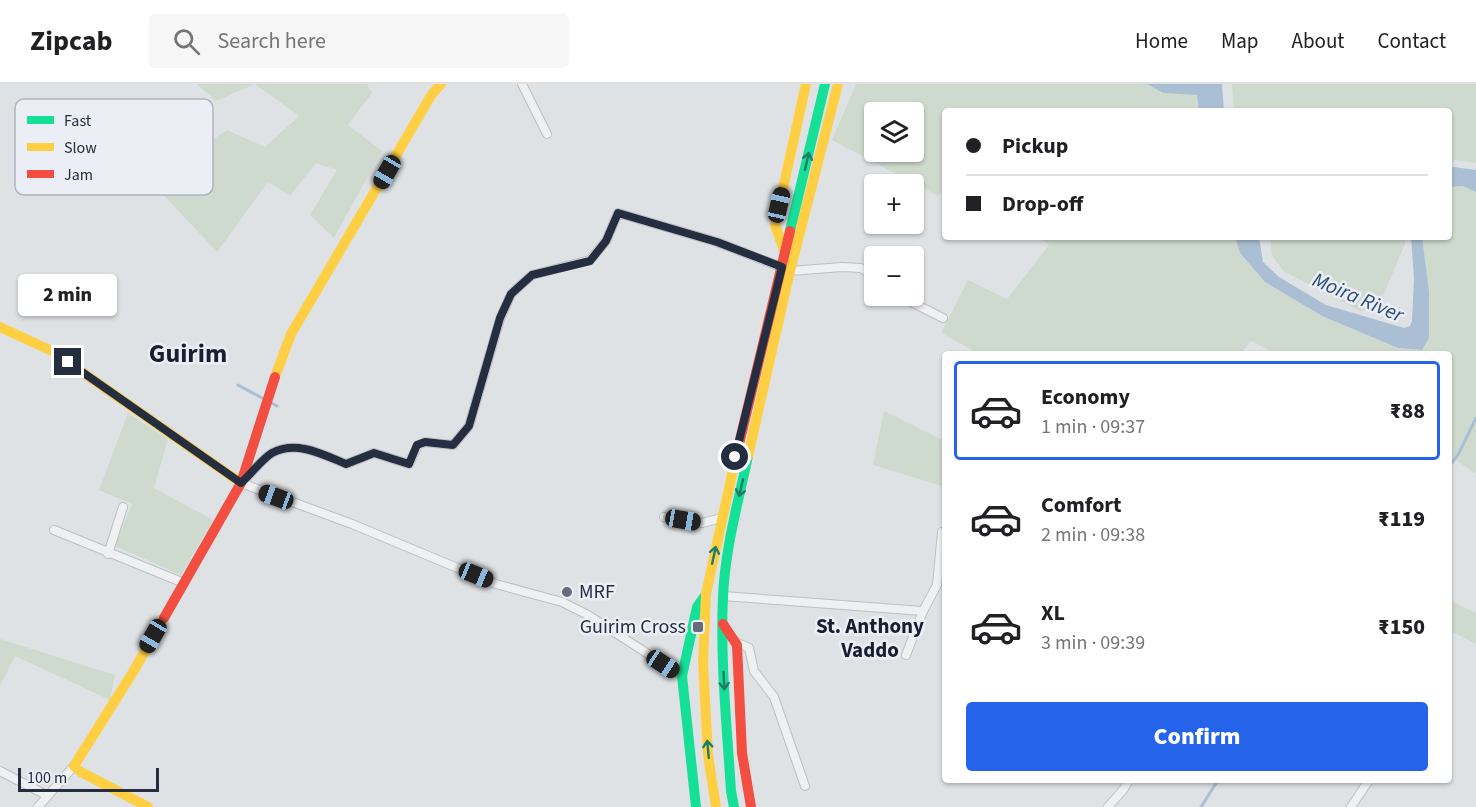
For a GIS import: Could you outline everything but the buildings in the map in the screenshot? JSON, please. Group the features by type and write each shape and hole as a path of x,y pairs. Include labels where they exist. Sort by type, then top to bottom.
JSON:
{"main road":[{"path":"148,807 81,772 74,766 133,672 241,483 265,403 291,334 432,94 441,84"},
{"path":"734,807 724,675 723,596 730,537 786,269 785,253 775,225 806,84"},
{"path":"785,253 825,84"},
{"path":"716,807 708,755 703,662 706,594 740,437 838,84"},
{"path":"829,115 847,84"},
{"path":"0,327 52,351 241,483"},
{"path":"696,807 682,676 697,607 706,594"},
{"path":"723,624 736,642 742,753 751,807"}],"street":[{"path":"522,84 547,134"},
{"path":"682,676 588,615 562,602 496,584 351,524 241,483 270,454 292,447 317,452 346,464 374,453 409,464 417,445 425,442 453,445 469,426 500,318 511,294 532,275 590,261 606,241 618,213 717,242 786,269 842,267 864,270"},
{"path":"919,306 943,318"},
{"path":"108,554 123,507"},
{"path":"664,517 702,523 722,518"},
{"path":"54,530 183,583"},
{"path":"906,655 923,611 941,587 942,532"},
{"path":"723,596 923,611"},
{"path":"736,642 749,648 753,671 774,697 805,786"},
{"path":"38,807 74,766"},
{"path":"0,771 48,796"},
{"path":"1108,807 1127,783"},
{"path":"1351,807 1367,783"}],"shaded area":[{"path":"197,84 255,84 216,101"},
{"path":"255,84 367,84 372,93 348,125 382,151 334,238 310,215 337,170 316,163 290,196 268,182 217,252 164,195 213,195 213,139 227,130 265,147 299,116"},
{"path":"856,84 1147,84 1163,93 1197,95 1199,108 942,108 942,193 938,196 924,189 924,174 896,174 874,162 924,162 924,102 864,102 864,157 832,140"},
{"path":"1232,84 1476,84 1476,163 1455,160 1452,162 1452,108 1234,108"},
{"path":"1463,186 1476,192 1476,474 1452,457 1452,351 1271,351 1251,341 1243,351 972,351 941,333 968,280 1007,299 1049,245 1043,240 1236,240 1240,253 1265,282 1322,316 1398,348 1421,350 1429,338 1429,291 1422,240 1452,240 1452,187"},
{"path":"1270,240 1405,240 1384,294 1370,309 1360,311 1283,271 1272,255"},
{"path":"884,411 942,439 942,486 873,465"},
{"path":"128,413 168,439 154,488 213,520 181,575 115,546 132,504 99,490"},
{"path":"1452,601 1476,613 1476,644 1452,632"},
{"path":"0,639 115,675 110,700 15,656 0,686"}],"water":[{"path":"1147,84 1222,84 1224,108 1199,108 1197,95 1163,93"},
{"path":"1452,167 1476,170 1476,192 1463,186 1452,187"},
{"path":"1236,240 1259,240 1263,262 1279,277 1326,305 1404,328 1410,326 1412,321 1414,278 1411,240 1422,240 1429,291 1429,338 1422,350 1398,348 1322,316 1265,282 1240,253"}],"waterway":[{"path":"238,385 277,406"},
{"path":"1452,463 1476,418"},
{"path":"1201,807 1216,783"}],"traffic: fast":[{"path":"790,231 825,84"},
{"path":"734,807 724,694 723,597 729,544 748,456"},
{"path":"696,807 682,676 697,607 704,597"}],"traffic: slow":[{"path":"275,377 291,334 432,94 441,84"},
{"path":"785,253 775,225 806,84"},
{"path":"748,456 790,271 838,84"},
{"path":"0,327 52,351 241,483"},
{"path":"716,807 708,755 703,662 706,594 734,465"},
{"path":"148,807 81,772 74,766 164,618"}],"traffic: jam":[{"path":"734,465 790,231"},
{"path":"164,618 241,483 275,377"},
{"path":"723,624 737,645 742,753 751,807"}],"place":[{"name":"MRF","path":"567,592"},
{"name":"Guirim Cross","path":"698,627"}],"district":[{"name":"Guirim","path":"188,353"},
{"name":"St. Anthony Vaddo","path":"870,638"}],"route":[{"path":"68,362 241,483 270,454 292,447 317,452 346,464 374,453 409,464 417,445 425,442 453,445 469,426 500,318 511,294 532,275 590,261 606,241 618,213 717,242 782,267 735,457"}],"water label":[{"name":"Moira River","path":"1358,297"}]}
